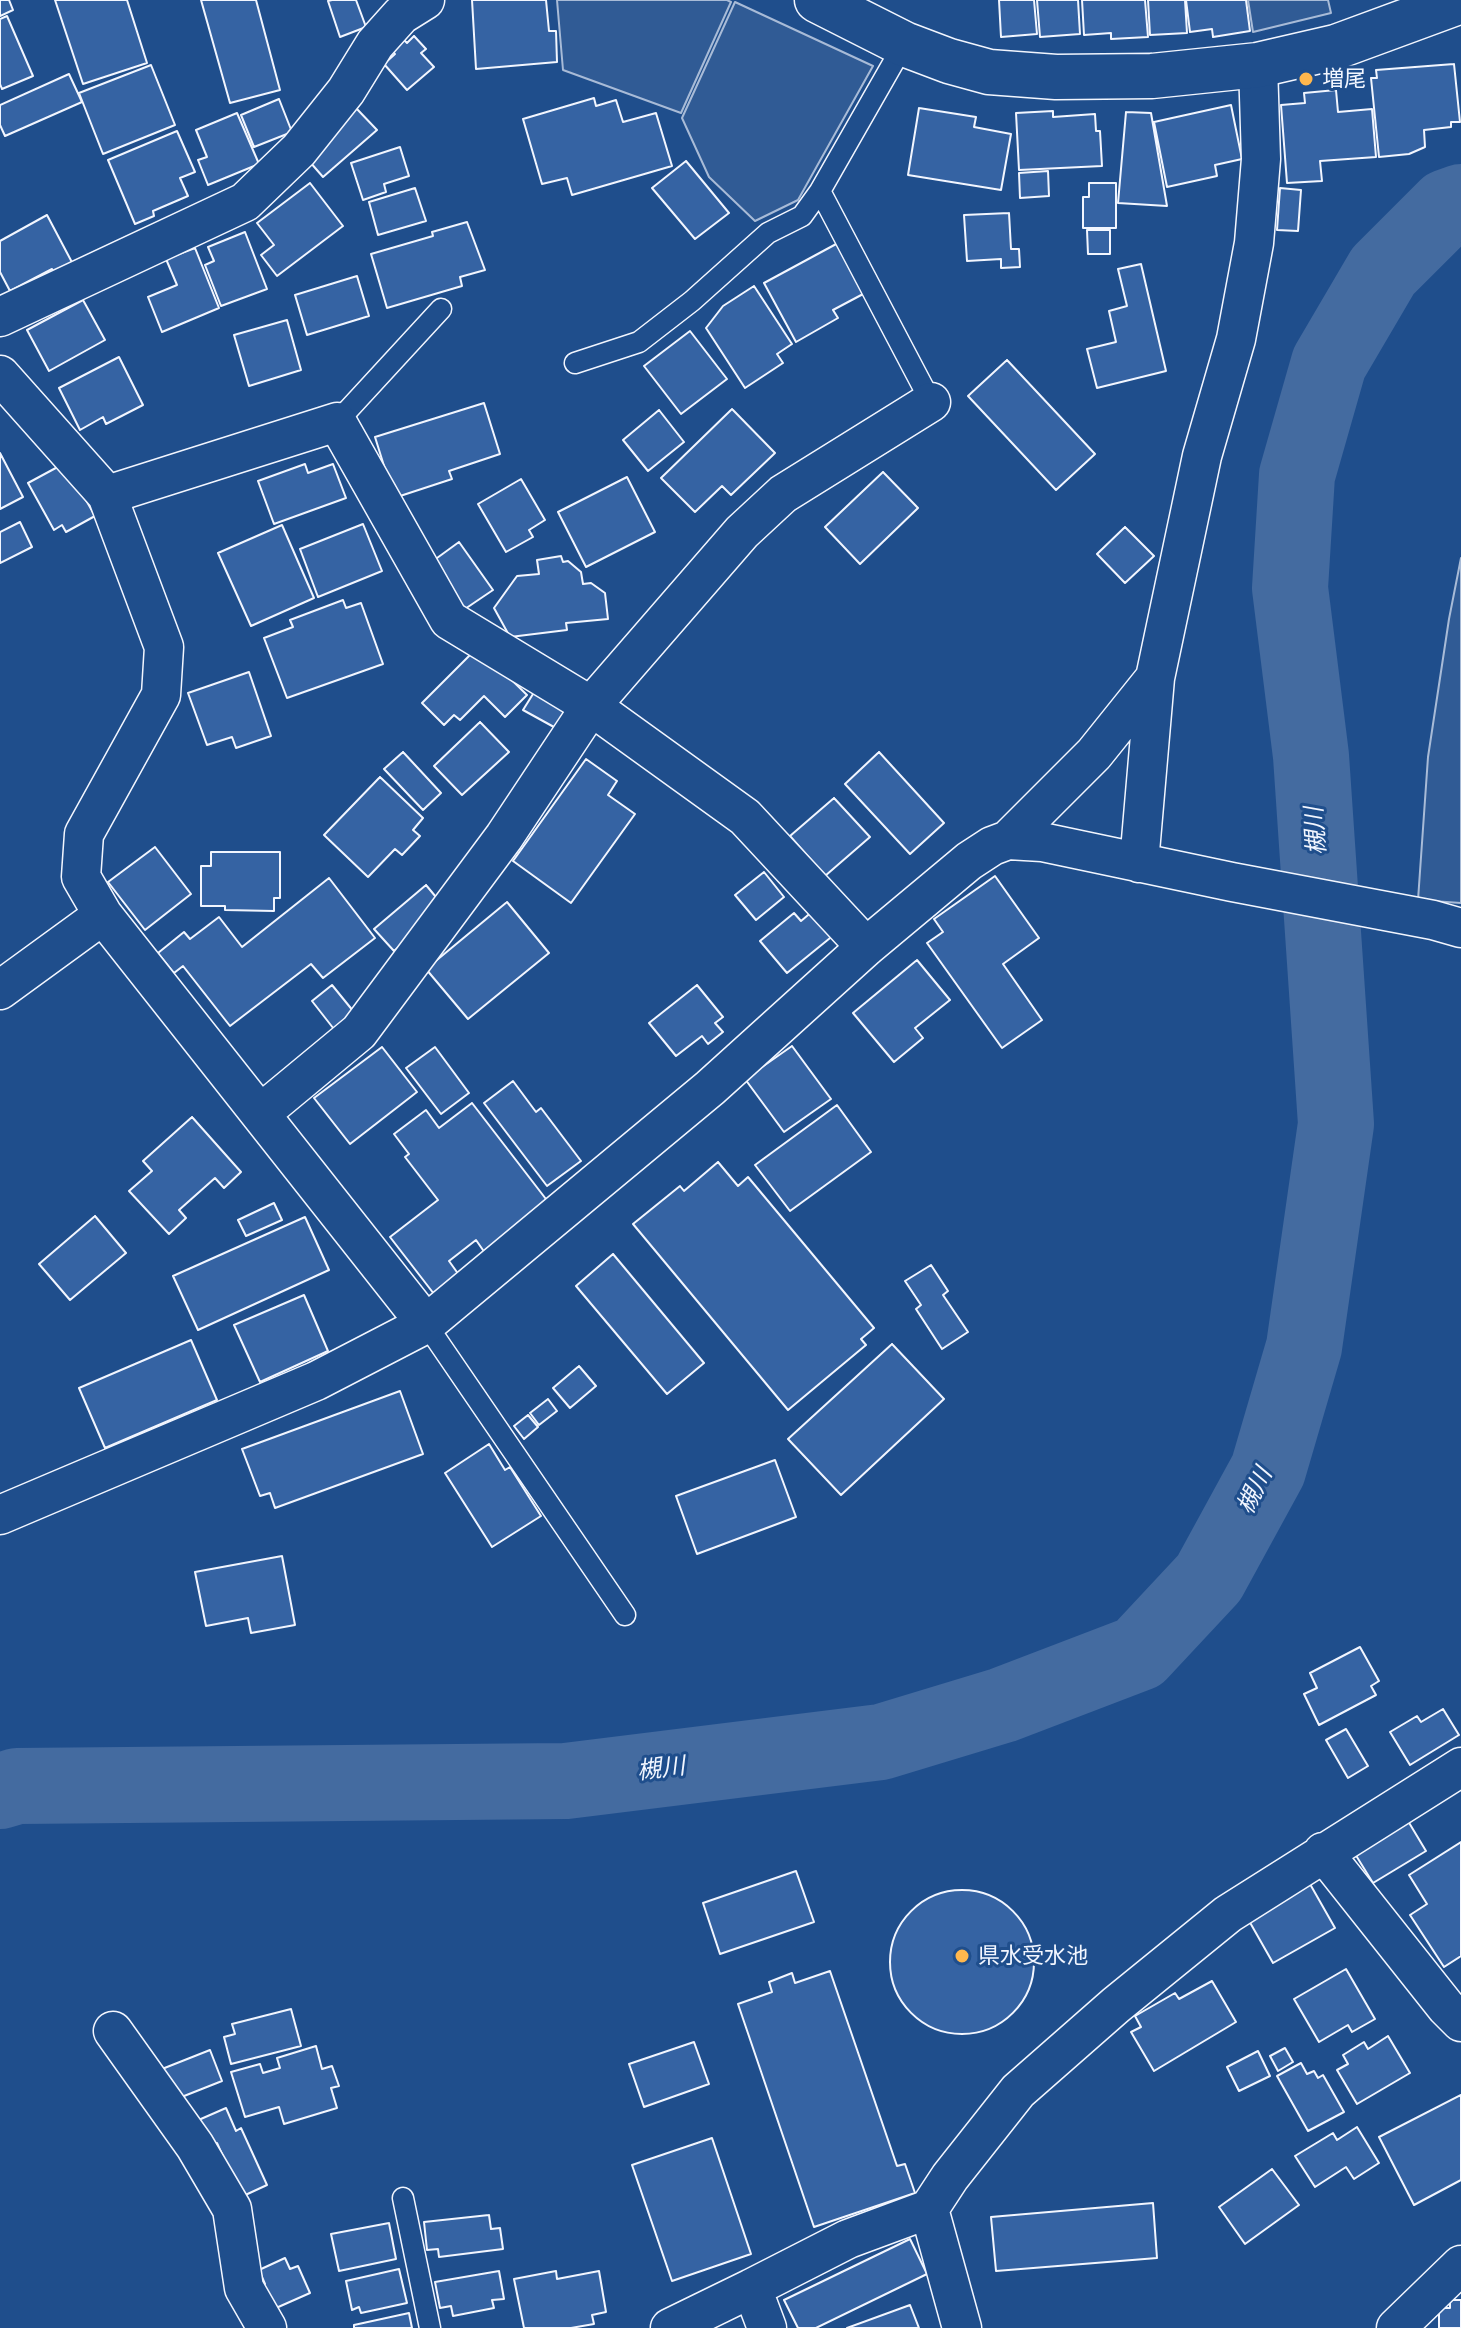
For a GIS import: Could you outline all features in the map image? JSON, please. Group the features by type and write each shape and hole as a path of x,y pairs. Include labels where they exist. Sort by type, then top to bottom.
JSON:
{"street":[{"path":"0,317 245,202 299,150 346,91 375,44 401,15 425,0"},
{"path":"817,0 904,44 949,61 989,72 1056,77 1152,76 1258,65 1336,47 1461,1"},
{"path":"1139,863 1155,678 1202,456 1236,339 1254,243 1261,159 1258,65"},
{"path":"0,375 107,495 164,647 161,695 84,834 81,877 103,915 426,1324"},
{"path":"260,1114 359,1032 504,837 591,706 742,532 783,494 931,402"},
{"path":"107,495 337,422 449,620 591,706 745,817 866,947"},
{"path":"1008,840 1094,754 1155,678"},
{"path":"0,1515 316,1381 426,1324 710,1088 866,947 969,861 992,846 1008,840 1042,842 1447,924"},
{"path":"0,990 103,915"},
{"path":"670,2328 848,2239 929,2209 950,2177 1018,2091 1116,2005 1228,1914 1461,1767"},
{"path":"1323,1852 1461,2022"},
{"path":"113,2031 195,2146 232,2209 244,2288 267,2328"},
{"path":"929,2209 962,2328"},
{"path":"1396,2328 1461,2265"},
{"path":"752,2288 767,2328"}],"lane":[{"path":"575,363 639,342 692,301 768,233 802,216 820,191 904,44"},
{"path":"820,191 931,402"},
{"path":"337,422 441,309"},
{"path":"426,1324 625,1615"},
{"path":"403,2198 430,2328"}],"shaded area":[{"path":"557,0 731,2 681,113 563,70"},
{"path":"1248,0 1328,0 1331,13 1253,32"},
{"path":"735,2 873,66 798,200 755,221 709,177 682,118"},
{"path":"1461,558 1461,903 1418,900 1428,757"}],"building":[{"path":"0,0 9,0 13,10 0,16"},
{"path":"55,0 127,0 147,63 83,84"},
{"path":"201,0 256,0 280,90 230,103"},
{"path":"356,0 366,27 340,37 328,1"},
{"path":"472,0 546,0 549,31 556,31 557,62 476,69"},
{"path":"999,0 1034,0 1037,34 1001,37"},
{"path":"1037,0 1078,0 1080,34 1040,37"},
{"path":"1082,0 1145,0 1148,37 1111,39 1111,33 1084,35"},
{"path":"1148,0 1185,0 1187,33 1150,35"},
{"path":"1186,0 1246,0 1250,31 1213,37 1212,29 1190,32"},
{"path":"7,16 33,76 2,89 0,19"},
{"path":"414,36 426,49 421,53 434,67 407,90 384,64 395,54 391,49 403,39 407,43"},
{"path":"1454,64 1460,122 1451,122 1451,127 1424,130 1425,147 1409,154 1379,157 1371,78 1377,78 1376,70"},
{"path":"151,65 175,125 103,154 79,93"},
{"path":"69,74 82,102 5,136 0,125 0,105"},
{"path":"1336,90 1338,112 1372,109 1376,157 1320,161 1322,181 1287,183 1281,105 1305,103 1304,93"},
{"path":"594,98 596,106 616,100 623,122 656,113 672,166 572,195 567,178 542,184 523,119"},
{"path":"279,99 292,132 254,147 241,115"},
{"path":"1231,105 1242,159 1215,165 1217,176 1167,187 1154,122"},
{"path":"356,108 377,130 323,177 303,154"},
{"path":"919,108 976,117 974,127 1011,134 1001,190 908,175"},
{"path":"1053,111 1053,117 1095,114 1096,131 1100,131 1102,166 1019,170 1016,113"},
{"path":"1126,112 1151,113 1167,206 1118,203"},
{"path":"237,113 259,164 208,185 198,160 207,157 196,130"},
{"path":"177,131 195,172 180,178 188,196 153,211 154,216 135,224 108,160"},
{"path":"400,147 409,176 384,184 386,192 363,200 351,163"},
{"path":"686,161 729,213 695,239 652,188"},
{"path":"1048,171 1049,196 1020,198 1019,173"},
{"path":"310,183 343,226 277,276 261,255 274,245 257,223"},
{"path":"1089,183 1116,183 1116,228 1083,228 1083,197 1089,197"},
{"path":"415,188 426,221 378,235 369,202"},
{"path":"1280,188 1301,190 1298,231 1277,230"},
{"path":"1009,213 1011,249 1019,249 1020,267 1001,268 1001,259 967,261 964,215"},
{"path":"47,215 75,268 57,277 52,269 10,291 0,272 0,241"},
{"path":"467,222 485,270 460,277 462,286 387,308 371,254 433,236 432,232"},
{"path":"1087,230 1110,230 1110,254 1088,254"},
{"path":"245,232 267,289 221,306 205,265 214,261 208,247"},
{"path":"838,243 865,293 833,310 838,318 796,342 764,283"},
{"path":"195,248 219,308 162,332 148,297 177,285 166,259"},
{"path":"1141,264 1166,371 1097,388 1087,349 1116,342 1109,311 1127,306 1118,269"},
{"path":"357,276 369,316 307,335 295,295"},
{"path":"754,286 792,344 777,354 783,363 745,388 706,328 723,306"},
{"path":"83,300 105,340 49,371 27,330"},
{"path":"287,320 301,370 249,386 234,335"},
{"path":"690,331 727,379 681,414 644,366"},
{"path":"119,357 143,405 106,424 103,417 80,430 59,388"},
{"path":"1007,360 1095,454 1056,490 968,396"},
{"path":"484,403 500,454 449,471 452,479 394,498 375,437"},
{"path":"732,409 775,453 731,495 722,486 695,512 661,478"},
{"path":"659,410 684,442 648,471 623,440"},
{"path":"0,453 23,497 0,509"},
{"path":"65,463 95,516 66,532 62,525 54,530 28,483"},
{"path":"305,464 308,473 333,464 346,498 274,524 258,481"},
{"path":"883,472 918,508 860,564 825,527"},
{"path":"627,477 655,532 586,567 558,512"},
{"path":"521,479 545,520 529,530 533,537 506,552 478,504"},
{"path":"20,522 32,547 0,563 0,532"},
{"path":"363,524 382,571 318,597 300,549"},
{"path":"282,525 314,598 251,626 218,553"},
{"path":"1125,527 1154,556 1125,583 1097,554"},
{"path":"459,542 493,590 459,613 426,566"},
{"path":"561,556 563,562 568,561 581,572 583,584 591,583 605,593 608,619 566,623 567,630 510,637 494,608 517,576 539,574 537,560"},
{"path":"343,600 346,608 361,603 383,664 287,698 264,638 293,627 290,620"},
{"path":"478,647 527,695 505,717 484,696 460,720 454,715 444,725 422,703"},
{"path":"249,672 271,736 236,748 232,737 207,745 188,693"},
{"path":"538,686 576,708 563,732 523,710"},
{"path":"480,722 509,752 462,795 434,766"},
{"path":"403,752 441,793 423,810 384,769"},
{"path":"879,752 944,823 910,854 845,784"},
{"path":"586,759 617,781 608,795 635,814 571,903 513,861"},
{"path":"380,777 423,818 413,830 420,836 402,855 395,849 368,877 324,835"},
{"path":"834,798 870,837 825,876 790,836"},
{"path":"155,847 191,894 145,930 108,882"},
{"path":"211,852 280,852 280,898 274,898 274,911 201,906 201,866 211,866"},
{"path":"764,872 784,897 756,920 735,895"},
{"path":"995,876 1039,938 1003,964 1042,1020 1002,1048 927,943 943,932 934,919"},
{"path":"329,878 375,938 323,978 311,964 230,1026 183,966 174,973 158,953 184,932 190,939 219,917 242,947"},
{"path":"426,885 445,908 394,951 374,929"},
{"path":"507,902 549,953 468,1019 426,969"},
{"path":"814,910 835,934 787,973 760,941 794,913 801,921"},
{"path":"917,960 950,1000 915,1028 923,1038 894,1062 853,1013"},
{"path":"332,985 358,1017 337,1033 312,1001"},
{"path":"697,985 723,1017 715,1023 723,1032 708,1044 702,1036 676,1056 649,1023"},
{"path":"792,1046 831,1099 784,1132 745,1079"},
{"path":"382,1047 417,1092 350,1144 314,1098"},
{"path":"435,1047 469,1093 441,1114 406,1068"},
{"path":"513,1081 536,1112 541,1108 581,1161 547,1186 484,1103"},
{"path":"472,1103 549,1203 485,1253 476,1240 449,1261 459,1275 434,1294 390,1237 438,1200 405,1157 409,1154 394,1134 426,1110 439,1128"},
{"path":"837,1105 871,1152 790,1211 755,1165"},
{"path":"192,1117 241,1172 224,1188 215,1178 179,1210 186,1218 169,1234 129,1191 152,1171 143,1161"},
{"path":"718,1162 738,1186 748,1177 874,1328 861,1339 866,1345 788,1410 633,1224 680,1186 684,1191"},
{"path":"274,1203 282,1220 246,1236 238,1220"},
{"path":"95,1216 126,1253 70,1300 39,1264"},
{"path":"305,1217 329,1270 198,1330 173,1276"},
{"path":"613,1254 704,1363 667,1394 576,1286"},
{"path":"931,1265 948,1291 943,1295 968,1332 942,1349 916,1309 921,1305 905,1281"},
{"path":"304,1295 328,1351 260,1382 234,1325"},
{"path":"191,1340 217,1400 105,1448 79,1388"},
{"path":"892,1344 944,1399 841,1495 788,1439"},
{"path":"579,1366 596,1386 570,1408 553,1388"},
{"path":"400,1391 423,1454 275,1508 270,1493 260,1496 242,1449"},
{"path":"548,1399 557,1411 539,1425 530,1413"},
{"path":"528,1415 538,1427 524,1439 514,1426"},
{"path":"489,1444 505,1470 510,1467 541,1516 492,1547 445,1473"},
{"path":"775,1460 796,1517 697,1554 676,1496"},
{"path":"282,1556 295,1625 251,1633 248,1618 206,1626 195,1572"},
{"path":"1360,1647 1379,1681 1371,1686 1376,1695 1319,1725 1304,1694 1317,1688 1310,1673"},
{"path":"1443,1709 1459,1735 1410,1765 1390,1732 1417,1716 1421,1722"},
{"path":"1346,1729 1368,1766 1348,1778 1326,1740"},
{"path":"1405,1816 1426,1851 1373,1883 1352,1849"},
{"path":"1461,1842 1461,1956 1444,1967 1410,1915 1427,1904 1409,1875"},
{"path":"796,1871 814,1922 720,1954 703,1903"},
{"path":"1310,1884 1335,1928 1273,1963 1248,1919"},
{"name":"県水受水池","path":"962,1890 990,1895 1013,1911 1029,1934 1034,1962 1029,1990 1013,2013 990,2029 962,2034 934,2029 911,2013 895,1990 890,1962 895,1934 911,1911 934,1895"},
{"path":"1346,1969 1375,2019 1352,2032 1348,2025 1319,2042 1294,1999"},
{"path":"830,1971 897,2166 905,2164 915,2193 814,2227 738,2004 772,1992 769,1982 792,1973 795,1983"},
{"path":"1212,1981 1236,2022 1154,2071 1131,2032 1141,2027 1135,2016 1175,1993 1179,1999"},
{"path":"291,2009 301,2046 231,2064 224,2037 235,2034 232,2024"},
{"path":"1388,2036 1410,2073 1357,2104 1337,2070 1348,2064 1343,2055 1364,2042 1368,2049"},
{"path":"694,2042 709,2084 644,2107 629,2064"},
{"path":"316,2046 322,2069 332,2066 339,2086 331,2088 337,2108 284,2124 279,2107 245,2117 231,2072 260,2064 263,2073 280,2068 277,2058"},
{"path":"1285,2048 1293,2062 1278,2071 1270,2056"},
{"path":"210,2050 222,2081 174,2100 162,2069"},
{"path":"1258,2051 1270,2076 1239,2091 1227,2067"},
{"path":"1301,2063 1307,2074 1314,2071 1318,2078 1323,2075 1344,2112 1308,2131 1277,2076"},
{"path":"1461,2095 1461,2180 1414,2205 1379,2137"},
{"path":"226,2108 236,2131 241,2128 267,2185 241,2197 217,2143 206,2149 194,2122"},
{"path":"1357,2127 1379,2163 1354,2179 1346,2167 1315,2187 1295,2156 1333,2133 1337,2140"},
{"path":"712,2138 751,2254 672,2281 632,2165"},
{"path":"1272,2169 1299,2205 1245,2244 1219,2207"},
{"path":"1153,2203 1157,2258 996,2271 991,2217"},
{"path":"489,2215 491,2229 500,2228 503,2249 439,2257 438,2249 427,2250 424,2222"},
{"path":"389,2223 396,2259 339,2271 331,2234"},
{"path":"910,2239 927,2274 816,2328 798,2328 784,2300"},
{"path":"285,2258 290,2269 298,2266 310,2293 267,2312 256,2288 265,2284 259,2270"},
{"path":"399,2269 407,2303 361,2313 359,2307 352,2310 346,2281"},
{"path":"499,2271 504,2299 492,2300 494,2308 453,2316 451,2306 440,2308 435,2282"},
{"path":"556,2271 557,2279 599,2271 606,2312 592,2315 594,2324 571,2328 524,2328 514,2279"},
{"path":"1450,2300 1461,2300 1461,2328 1439,2328 1439,2308 1450,2308"},
{"path":"910,2305 919,2328 847,2328"},
{"path":"409,2313 412,2328 354,2328 354,2325"}],"waterway":[{"name":"槻川","path":"0,1791 17,1786 566,1781 881,1742 1003,1705 1139,1653 1209,1578 1268,1470 1304,1347 1336,1124 1311,756 1290,588 1297,475 1329,363 1383,271 1447,207 1461,202"}],"place":[{"name":"増尾","path":"1306,79"},
{"name":"県水受水池","path":"962,1956"}]}
